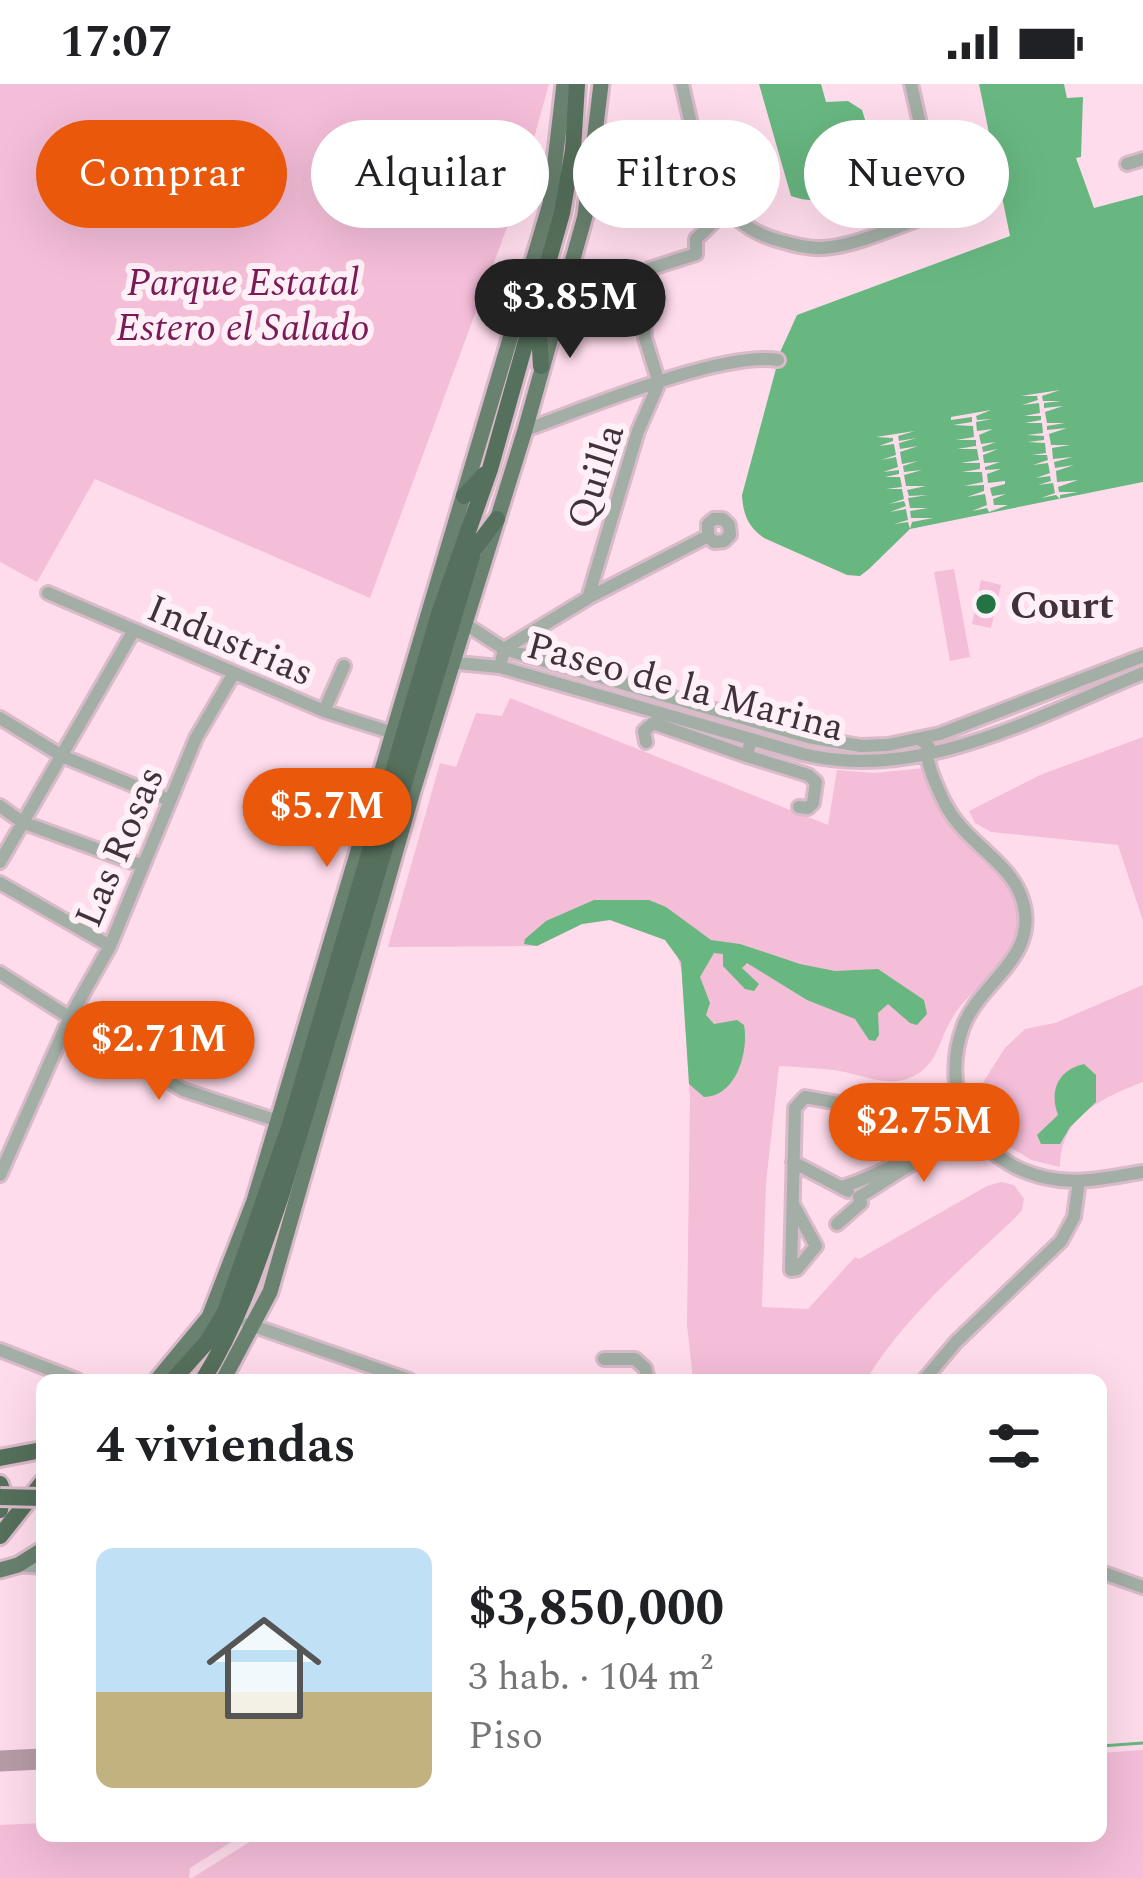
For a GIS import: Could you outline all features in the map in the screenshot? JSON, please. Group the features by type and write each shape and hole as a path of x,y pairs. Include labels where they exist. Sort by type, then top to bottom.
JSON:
{"highway":[{"path":"291,1125 490,469 562,213 577,84"},
{"path":"446,616 475,548 574,205 588,84"},
{"path":"514,324 540,292"},
{"path":"539,334 541,366"},
{"path":"464,496 490,469"},
{"path":"475,548 497,519"},
{"path":"204,1374 390,825 434,657"},
{"path":"390,825 413,791"},
{"path":"178,1374 227,1317"},
{"path":"0,1454 36,1448"},
{"path":"0,1484 0,1510"},
{"path":"0,1536 36,1491"},
{"path":"0,1497 36,1498"}],"main road":[{"path":"446,616 464,496 550,204 564,84"},
{"path":"446,616 497,519 525,430 584,216 602,84"},
{"path":"291,1125 393,734 434,657"},
{"path":"227,1374 270,1292 413,791 434,657"},
{"path":"163,1374 192,1342 227,1317"},
{"path":"6,1569 36,1553"}],"street":[{"path":"682,84 692,120"},
{"path":"753,228 764,236 821,248 928,216 926,204 937,200 911,84"},
{"path":"1127,164 1143,159"},
{"name":"Quilla","path":"587,598 638,431 658,383 645,338 641,278 650,269 695,254 696,239 707,228"},
{"path":"525,430 658,383 757,356 778,359"},
{"path":"500,667 504,649 587,598 708,536"},
{"name":"Industrias","path":"48,592 324,711 393,734"},
{"name":"Paseo de la Marina","path":"446,616 504,649 765,725 861,746 921,740 1143,656"},
{"path":"0,862 134,630"},
{"name":"Paseo de la Marina","path":"434,657 500,667 826,759 926,757 1143,673"},
{"path":"324,711 344,666"},
{"path":"1106,670 1113,685"},
{"name":"Las Rosas","path":"0,1174 5,1153 71,1016 110,946 196,738 234,673"},
{"path":"0,718 62,756 169,800"},
{"path":"748,720 752,739"},
{"path":"646,742 642,735 653,722 808,775 816,782 814,803 799,806"},
{"path":"747,756 752,739 765,725"},
{"path":"921,740 915,747 926,757 947,810 1012,879 1025,915 1019,950 965,1022 955,1084 964,1117 980,1142 1010,1166 1035,1175 1079,1181 1143,1172"},
{"path":"0,806 22,822 143,866"},
{"path":"0,884 110,946"},
{"path":"2,980 71,1016 184,1090 291,1125"},
{"path":"792,1201 816,1246 794,1271 788,1268 795,1108 805,1097 878,1110 888,1127 865,1142"},
{"path":"793,1162 842,1187 864,1189 947,1138 964,1117"},
{"path":"947,1138 980,1142"},
{"path":"793,1184 811,1175"},
{"path":"929,1374 1061,1241 1074,1216 1079,1181"},
{"path":"838,1224 861,1204 864,1189"},
{"path":"227,1317 391,1374"},
{"path":"0,1350 62,1374"},
{"path":"604,1359 635,1359 646,1374"},
{"path":"6,1569 36,1568"},
{"path":"1107,1574 1143,1587"}],"green space":[{"name":"Parque Estatal Estero el Salado","path":"0,84 549,84 539,120 311,120 311,228 507,228 370,598 95,479 37,582 0,562"},
{"path":"954,569 970,657 950,661 934,572"},
{"name":"Court","path":"981,580 1001,585 991,628 972,624"},
{"path":"510,698 828,825 837,770 874,773 924,768 1019,900 1017,943 999,970 961,1006 925,1069 907,1079 890,1081 779,1066 766,1183 762,1307 808,1309 855,1257 859,1259 987,1186 1014,1185 1024,1199 1022,1210 915,1315 870,1374 692,1374 687,1325 690,1098 682,972 676,951 665,940 610,920 582,924 537,946 388,947 440,763 456,767 476,713 502,716"},
{"path":"1143,737 1143,921 1118,845 991,832 975,823 969,811 1040,775"},
{"path":"1143,985 1143,1082 1098,1103 1075,1122 1062,1149 1060,1167 1031,1160 1007,1145 982,1107 980,1087 1005,1048 1025,1029 1055,1023"},
{"path":"1143,1750 1143,1878 192,1878 249,1842 1107,1842 1107,1753"},
{"path":"36,1823 36,1842 231,1842 190,1868 189,1878 0,1878 0,1825"}],"shaded area":[{"path":"759,84 821,84 826,102 848,101 862,110 865,120 804,120 804,199 791,196 780,158 780,120 769,120"},
{"path":"979,84 1064,84 1067,98 1083,97 1081,157 1076,158 1094,208 1143,195 1143,482 910,529 860,576 847,575 764,538 747,520 742,495 781,350 797,315 1010,236 1009,120 986,120"},
{"path":"594,900 649,900 711,940 740,944 800,964 835,971 878,969 924,1000 927,1014 917,1025 888,1004 878,1013 879,1035 869,1040 855,1019 807,1000 747,963 742,968 759,984 754,991 745,989 723,966 723,954 714,953 700,977 710,1003 706,1015 714,1024 737,1020 744,1025 744,1048 732,1081 724,1090 704,1097 689,1084 681,962 665,940 610,920 582,924 537,946 524,944 546,921"},
{"path":"1084,1064 1096,1075 1096,1102 1060,1144 1041,1144 1037,1135 1058,1115 1058,1083 1068,1071"}],"pier":[{"path":"1060,390 1042,396 1043,401 1061,401 1044,403 1044,408 1063,406 1045,412 1047,423 1065,423 1047,426 1047,430 1067,428 1049,434 1051,445 1070,445 1052,448 1053,459 1073,457 1054,462 1055,468 1074,465 1056,471 1057,482 1078,480 1058,487 1059,492 1078,492 1060,495 1060,499 1056,495 1041,498 1055,493 1053,483 1038,485 1051,481 1050,476 1036,478 1050,473 1048,463 1033,465 1048,460 1047,455 1032,455 1046,453 1045,443 1028,442 1044,440 1044,436 1027,435 1043,433 1042,423 1025,423 1041,420 1041,416 1024,416 1040,413 1039,403 1022,405 1038,400 1037,396 1021,396"},
{"path":"991,410 976,416 977,420 992,419 976,422 977,431 993,429 979,435 981,444 996,442 982,447 983,452 998,449 983,455 984,463 1000,462 985,470 1001,469 987,474 988,483 1005,481 990,488 992,496 1006,494 993,499 994,505 1008,505 989,512 987,508 972,511 987,505 985,494 967,497 984,491 984,485 964,486 983,482 982,472 962,472 980,469 980,463 961,463 979,460 977,449 957,449 976,446 976,440 956,440 974,437 973,426 953,425 972,422 972,417 951,417"},
{"path":"915,431 898,436 899,441 917,438 899,443 900,449 918,446 900,452 902,464 918,461 903,466 904,472 922,470 904,475 906,486 926,486 907,490 909,496 928,495 908,498 910,508 928,508 910,511 911,518 933,518 912,522 910,529 908,522 894,524 908,520 906,509 890,512 906,506 904,501 889,504 904,499 902,489 886,489 902,487 900,477 885,477 899,470 883,472 898,467 896,457 881,460 896,455 894,444 879,446 893,438 876,437"}],"waterway":[{"path":"1107,1746 1143,1743"}],"taxiway":[{"path":"0,1761 36,1759"}],"place":[{"name":"Court","path":"986,604"}]}
